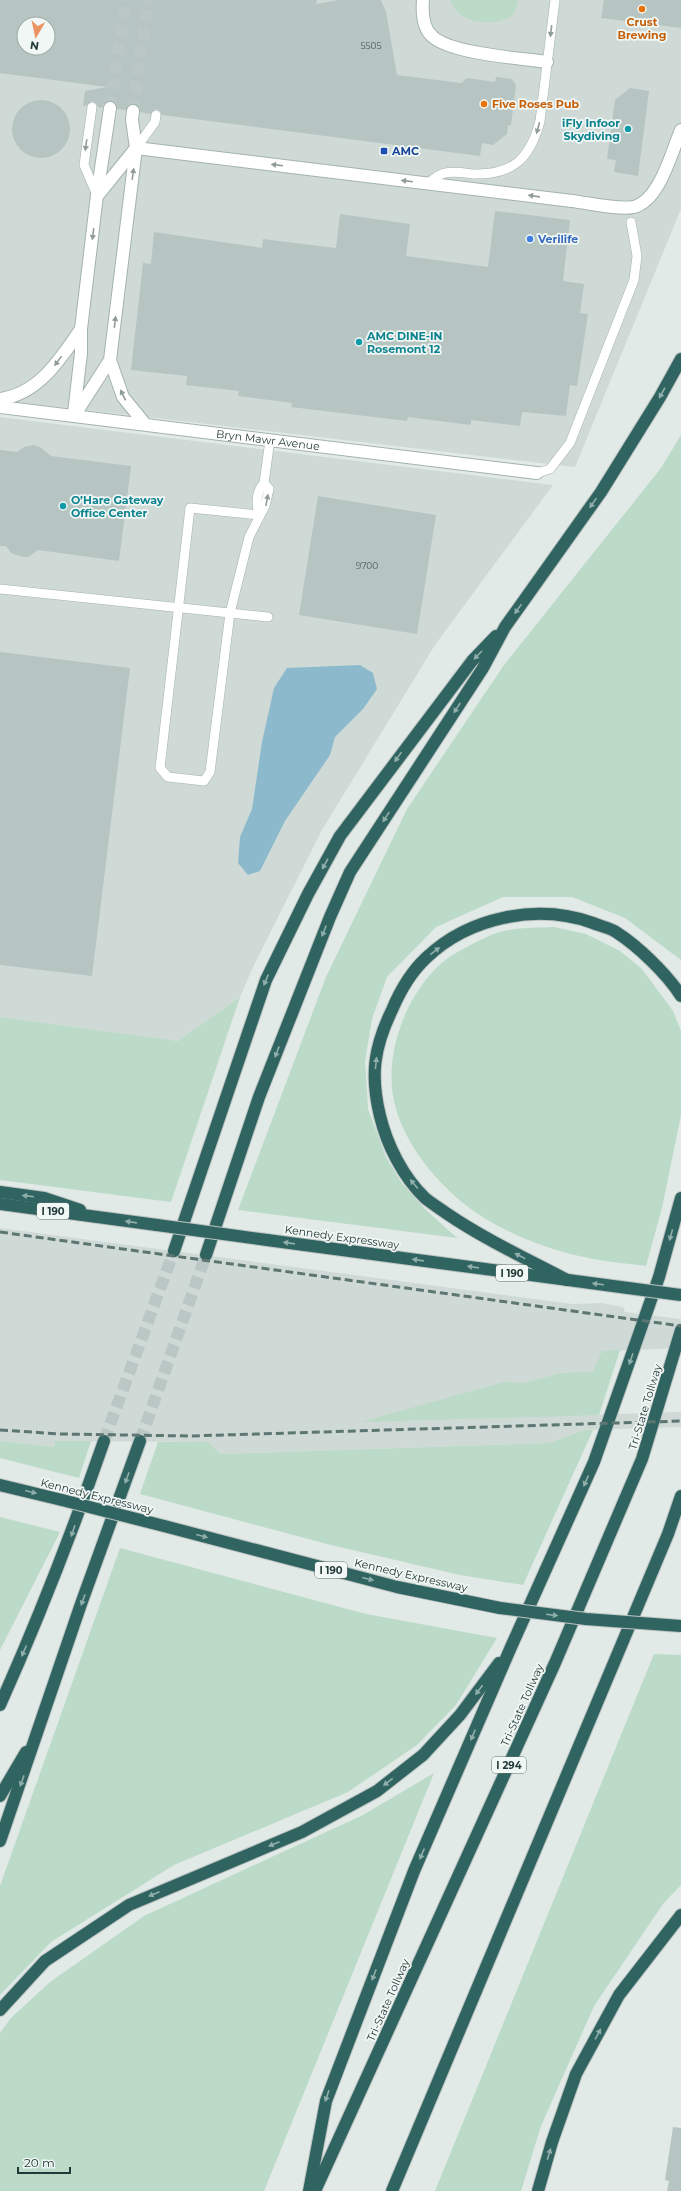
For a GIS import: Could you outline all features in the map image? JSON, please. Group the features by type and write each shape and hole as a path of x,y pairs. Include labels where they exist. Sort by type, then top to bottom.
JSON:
{"highway":[{"path":"206,1255 259,1097 330,916 350,872 483,668 506,627 601,492 660,397 681,359"},
{"path":"174,1251 266,980 308,894 340,836 404,749 472,660 506,627"},
{"path":"567,1280 485,1238 425,1198 407,1176 391,1150 375,1097 375,1068 378,1042 402,986 425,958 458,936 486,923 528,913 574,916 616,931 671,980 681,996"},
{"path":"0,1192 44,1198 106,1218"},
{"path":"309,2191 326,2101 414,1871 511,1647 594,1462 659,1277 681,1198"},
{"name":"Kennedy Expressway","path":"0,1204 681,1295"},
{"name":"Tri-State Tollway","path":"315,2191 555,1663 639,1467 681,1330"},
{"path":"0,1704 36,1624 70,1539 104,1441"},
{"path":"0,1841 39,1731 81,1604 140,1441"},
{"name":"Kennedy Expressway","path":"0,1485 390,1585 500,1608 586,1619 681,1626"},
{"path":"392,2191 668,1534 681,1496"},
{"path":"0,2010 45,1961 130,1905 302,1832 377,1791 423,1755 460,1715 511,1647"},
{"path":"0,1796 39,1731"},
{"path":"538,2191 552,2142 576,2074 619,1995 681,1915"}],"street":[{"path":"423,0 422,11 425,25 432,37 452,48 547,62"},
{"path":"74,416 81,353 81,329 97,196 110,108"},
{"path":"74,416 110,360 136,148 132,120 133,111"},
{"path":"136,148 427,184 633,207 642,204 651,197 658,186 681,130"},
{"path":"97,196 136,148"},
{"path":"0,399 24,390 38,382 53,368 81,329"},
{"path":"110,360 123,397 145,424"},
{"name":"Bryn Mawr Avenue","path":"0,407 537,473"}],"lane":[{"path":"427,184 445,173 493,174 513,167 526,154 535,140 540,121 555,0"},
{"path":"92,106 84,165 97,196"},
{"path":"136,148 155,122 156,115"},
{"path":"537,473 550,469 570,443 634,280 637,256 631,222"},
{"path":"259,515 190,508 160,768 168,777 204,781 210,772 230,614 249,537 259,515 257,506 259,489 264,483 270,440"},
{"path":"0,588 268,617"}],"shaded area":[{"path":"0,0 681,0 681,209 575,467 0,400"},
{"path":"0,417 553,485 435,645 322,830 253,967 240,997 178,1041 0,1017"},
{"path":"0,1228 573,1304 602,1303 623,1307 625,1312 681,1319 681,1348 611,1351 591,1415 681,1412 681,1427 584,1430 550,1443 221,1454 208,1442 55,1441 54,1447 0,1441"}],"green space":[{"path":"451,0 518,0 514,14 507,18 498,21 478,22 461,15 454,8"},
{"path":"681,435 681,960 625,918 572,897 503,897 436,927 387,977 372,1019 365,1061 368,1109 386,1157 401,1182 425,1209 457,1238 238,1210 326,977 407,809 504,665 661,468"},
{"path":"554,927 586,934 620,951 642,969 673,1011 681,1031 681,1115 662,1208 646,1266 599,1260 553,1249 520,1237 490,1221 452,1194 432,1172 414,1149 396,1109 392,1090 394,1049 408,1009 418,991 430,975 449,957 491,935 514,929"},
{"path":"240,997 171,1202 0,1180 0,1017 178,1041"},
{"path":"620,1350 599,1415 361,1422 504,1382 524,1383 561,1373 593,1372 602,1351"},
{"path":"584,1430 593,1430 523,1585 460,1575 331,1545 140,1494 158,1442 208,1442 221,1454 550,1443"},
{"path":"0,1441 54,1447 55,1441 91,1441 79,1478 0,1458"},
{"path":"0,1517 60,1532 0,1650"},
{"path":"120,1548 366,1614 497,1638 456,1705 417,1745 348,1792 174,1865 51,1942 0,1995 0,1886"},
{"path":"654,1654 681,1655 681,1885 663,1904 594,2006 541,2126 521,2191 435,2191"},
{"path":"434,1773 264,2191 0,2191 0,2033 11,2018 50,1982 144,1916 363,1815"}],"water":[{"path":"360,665 373,673 377,689 363,709 335,737 330,755 285,821 260,871 248,875 238,863 240,837 252,809 262,742 274,688 287,668"}],"building":[{"path":"0,0 317,0 316,4 339,0 381,0 386,12 397,75 461,83 467,78 495,82 496,77 512,79 516,85 511,125 508,125 507,134 493,145 482,143 480,156 162,115 160,111 156,109 150,114 140,112 140,108 134,104 130,104 126,110 117,109 115,102 111,101 104,103 102,108 98,107 96,103 92,101 86,106 83,105 85,91 107,87 0,73"},
{"name":"Crust Brewing","path":"604,0 681,0 681,28 601,18"},
{"name":"iFly Infoor Skydiving","path":"630,88 649,91 638,176 614,172 616,160 607,159 615,100"},
{"path":"41,100 52,102 65,113 68,118 70,129 68,140 57,153 52,156 41,158 30,156 17,145 14,140 12,129 14,118 25,105 30,102"},
{"name":"AMC DINE-IN Rosemont 12","path":"495,211 570,220 563,281 584,284 580,313 588,314 577,386 570,385 566,416 522,412 520,426 471,420 471,425 408,417 407,421 291,407 292,403 238,396 239,391 186,385 187,376 131,370 143,263 151,264 154,232 262,248 263,239 336,248 340,214 410,224 406,256 488,267"},
{"name":"O’Hare Gateway Office Center","path":"34,445 40,447 51,456 131,466 119,561 38,550 28,557 23,557 11,553 6,546 0,546 0,450 17,452 24,447"},
{"path":"318,496 436,515 417,634 299,615"},
{"path":"0,652 130,668 92,976 0,965"},
{"path":"673,2127 681,2128 681,2191 667,2191 669,2181 665,2180"}],"tunnel":[{"path":"110,108 126,0"},
{"path":"133,111 148,0"},
{"path":"104,1441 174,1251"},
{"path":"140,1441 206,1255"}],"railway":[{"path":"0,1232 681,1326"},
{"path":"0,1430 61,1434 191,1436 681,1421"}],"place":[{"name":"Crust Brewing","path":"642,9"},
{"name":"Five Roses Pub","path":"484,104"},
{"name":"iFly Infoor Skydiving","path":"628,129"},
{"name":"AMC","path":"384,151"},
{"name":"Verilife","path":"530,239"},
{"name":"AMC DINE-IN Rosemont 12","path":"359,342"},
{"name":"O’Hare Gateway Office Center","path":"63,506"}]}
